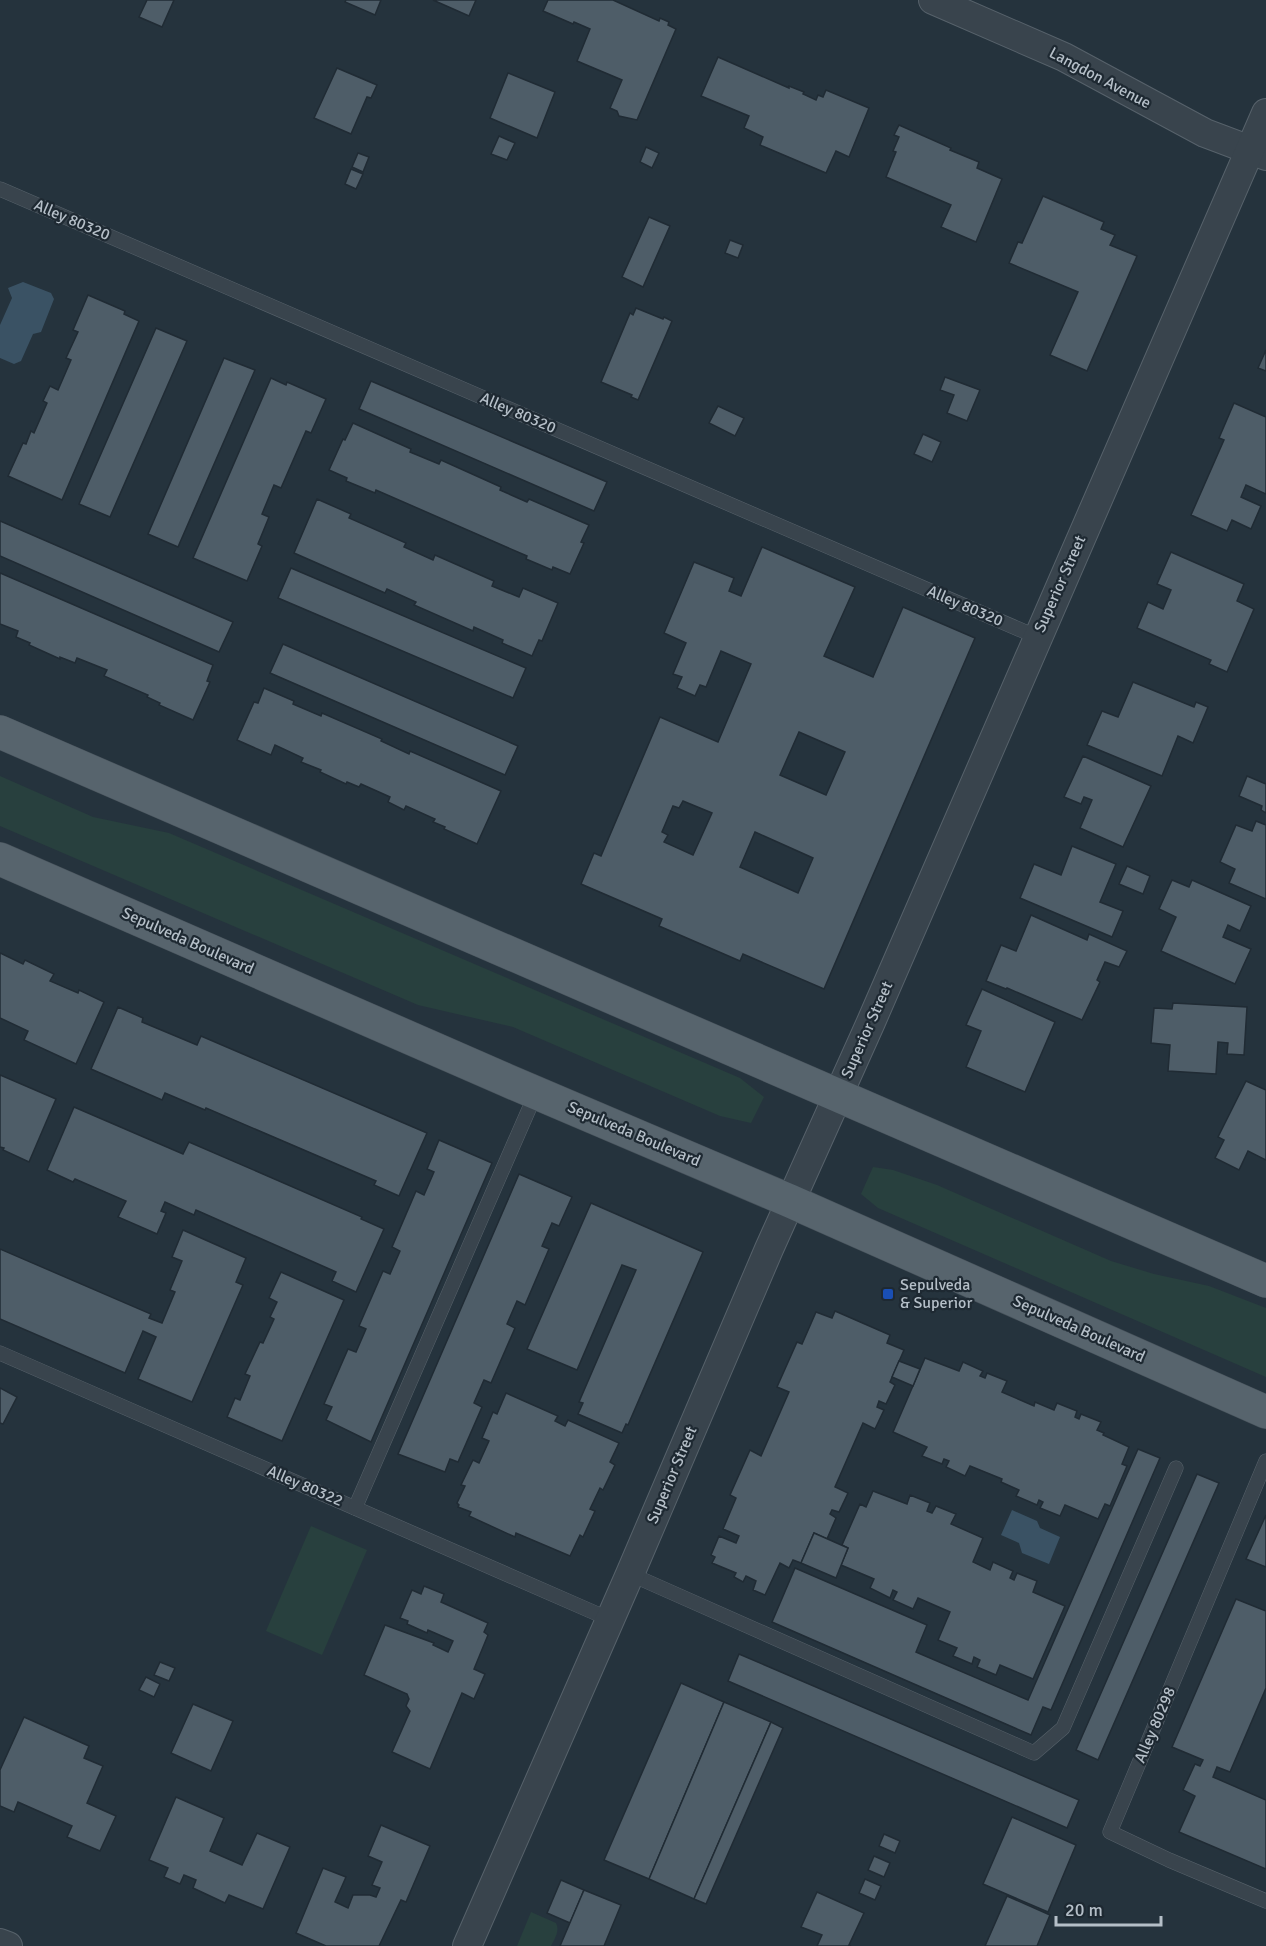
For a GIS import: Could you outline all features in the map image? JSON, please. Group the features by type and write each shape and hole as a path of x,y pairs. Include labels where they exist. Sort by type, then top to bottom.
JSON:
{"main road":[{"path":"0,732 1266,1281"},
{"name":"Sepulveda Boulevard","path":"0,859 790,1201 1266,1412"}],"street":[{"name":"Langdon Avenue","path":"933,0 1064,57 1204,133 1258,154"},
{"name":"Superior Street","path":"466,1946 1037,637 1258,154 1266,113"},
{"path":"0,1943 8,1946"}],"lane":[{"name":"Alley 80320","path":"0,189 1037,637"},
{"path":"355,1508 536,1093"},
{"name":"Alley 80322","path":"0,1353 609,1619"},
{"name":"Alley 80298","path":"1266,1461 1110,1832 1266,1902"},
{"path":"630,1574 1034,1753 1063,1728 1176,1468"}],"green space":[{"path":"0,776 93,817 169,833 740,1078 764,1097 751,1123 720,1116 513,1027 418,1005 0,826"},
{"path":"873,1167 893,1170 937,1185 1111,1261 1154,1274 1209,1286 1266,1308 1266,1377 878,1208 861,1194"},
{"path":"311,1526 367,1550 322,1655 266,1631"},
{"path":"531,1912 556,1923 557,1932 551,1946 517,1946"}],"water":[{"path":"23,282 51,293 54,299 41,332 33,334 21,361 14,364 0,358 0,325 12,298 8,288"},
{"path":"1012,1510 1037,1521 1040,1528 1060,1537 1049,1564 1022,1553 1019,1543 1001,1535"}],"building":[{"path":"147,0 174,0 162,27 139,17"},
{"path":"346,0 381,0 375,15 345,2"},
{"path":"433,0 476,0 469,16"},
{"path":"548,0 613,0 659,21 660,18 669,22 668,25 676,29 637,120 619,116 617,111 610,108 622,80 577,61 590,29 543,11"},
{"path":"718,57 789,88 789,86 804,92 803,94 816,100 818,95 823,97 826,90 869,108 849,157 836,151 826,173 760,145 763,137 744,128 749,116 701,96"},
{"path":"337,68 377,85 371,98 367,97 351,134 314,118"},
{"path":"508,73 555,92 537,138 490,118"},
{"path":"899,125 979,162 977,168 1002,179 976,242 941,227 951,205 886,177 896,152 893,151 899,137 894,135"},
{"path":"499,136 515,143 507,160 491,154"},
{"path":"646,147 659,153 652,168 640,162"},
{"path":"358,153 369,157 363,172 352,167"},
{"path":"351,169 363,174 356,189 345,184"},
{"path":"1043,196 1104,222 1101,229 1115,235 1110,245 1137,256 1087,371 1050,355 1078,292 1009,263 1018,242 1022,243"},
{"path":"649,217 670,226 643,287 622,277"},
{"path":"730,240 743,245 738,258 725,253"},
{"path":"88,295 125,311 124,314 139,321 62,500 8,476 23,443 26,444 31,431 34,433 47,403 43,401 50,386 58,390 71,360 66,358 78,332 73,330"},
{"path":"636,308 672,321 638,400 631,397 632,395 601,382 630,313 633,315"},
{"path":"156,328 187,341 110,517 79,504"},
{"path":"1266,350 1266,371 1258,368"},
{"path":"224,358 255,370 178,547 148,534"},
{"path":"945,377 980,390 967,421 947,413 954,395 940,390"},
{"path":"271,378 286,385 287,382 326,399 311,433 306,431 281,488 274,485 262,514 269,517 258,544 262,546 247,581 193,558"},
{"path":"371,381 607,482 594,511 359,409"},
{"path":"1234,403 1266,417 1266,494 1246,485 1241,497 1261,506 1251,529 1232,520 1227,531 1191,515 1224,440 1219,438"},
{"path":"718,406 744,418 735,436 709,423"},
{"path":"353,423 411,449 410,452 439,464 441,460 501,487 500,490 527,502 529,499 589,525 581,542 584,543 570,574 553,567 552,570 526,559 527,556 376,490 375,493 346,481 347,478 329,470"},
{"path":"923,434 941,442 932,462 914,454"},
{"path":"317,499 351,514 349,518 406,543 404,547 433,560 435,555 494,581 492,586 519,597 523,588 558,603 542,641 539,640 532,656 474,627 473,631 414,605 416,602 387,589 385,593 294,553"},
{"path":"0,521 233,622 219,652 0,556"},
{"path":"762,547 855,587 824,656 873,677 903,607 975,638 824,989 743,954 740,961 659,926 662,919 581,884 594,853 601,856 660,717 718,742 751,664 721,651 706,687 700,685 695,696 677,688 682,677 673,674 686,643 664,633 694,562 734,578 729,591 741,596","holes":["799,732 845,752 826,795 780,775","683,801 712,813 693,855 664,842 668,835 662,832 673,806 679,808","755,832 813,858 798,893 740,867"]},
{"path":"1171,552 1244,584 1237,601 1254,609 1227,672 1209,664 1211,660 1137,628 1148,602 1163,609 1171,590 1157,584"},
{"path":"291,568 526,668 513,698 278,598"},
{"path":"0,573 213,665 207,681 210,682 193,720 159,705 160,703 147,697 148,695 104,676 107,670 77,658 75,663 60,657 60,659 16,637 18,631 0,624"},
{"path":"283,644 518,746 505,775 270,673"},
{"path":"1133,682 1194,707 1196,702 1208,707 1193,743 1178,736 1162,776 1087,745 1102,711 1118,717"},
{"path":"264,688 294,701 293,704 321,716 322,713 382,739 381,741 409,754 410,751 501,791 477,844 444,829 445,827 433,822 435,819 406,806 404,810 388,802 390,797 361,784 359,787 347,782 346,784 320,772 321,770 301,762 303,758 275,745 271,755 237,740 254,702 258,703"},
{"path":"1083,756 1151,786 1123,847 1080,828 1092,800 1084,797 1081,804 1064,797"},
{"path":"1247,776 1266,784 1266,813 1261,810 1262,806 1239,796"},
{"path":"1256,821 1266,825 1266,899 1229,883 1235,869 1220,862 1236,825 1252,831"},
{"path":"1072,846 1116,864 1100,902 1123,911 1112,937 1020,898 1034,864 1061,875"},
{"path":"1127,866 1150,876 1143,894 1119,884"},
{"path":"1172,880 1189,887 1192,880 1251,906 1240,931 1228,925 1223,937 1251,949 1235,984 1161,951 1176,917 1159,909"},
{"path":"1031,915 1087,940 1089,934 1127,951 1119,967 1105,962 1097,980 1100,982 1082,1020 986,981 1001,945 1016,951"},
{"path":"0,953 23,964 25,960 54,974 50,981 78,993 79,990 104,1002 76,1064 24,1040 28,1031 0,1018"},
{"path":"982,989 1055,1022 1025,1092 966,1067 981,1031 966,1025"},
{"path":"1173,1003 1247,1007 1244,1055 1227,1054 1228,1043 1218,1042 1216,1074 1168,1071 1170,1045 1151,1043 1154,1008 1172,1009"},
{"path":"118,1007 143,1018 142,1022 197,1045 201,1036 427,1133 399,1196 374,1185 376,1181 206,1108 205,1110 165,1093 162,1100 91,1069"},
{"path":"0,1075 56,1099 29,1162 0,1147"},
{"path":"1246,1081 1266,1090 1266,1160 1248,1151 1239,1170 1215,1158 1224,1140 1218,1137"},
{"path":"74,1107 183,1154 189,1142 362,1217 361,1219 384,1229 356,1292 332,1281 336,1272 196,1210 194,1215 165,1202 161,1211 166,1213 157,1234 118,1217 126,1201 75,1179 73,1182 47,1170"},
{"path":"439,1140 492,1163 371,1442 326,1420 332,1407 324,1404 348,1349 356,1352 366,1329 359,1326 383,1271 390,1274 400,1251 392,1247 416,1191 424,1195 434,1172 427,1169"},
{"path":"519,1174 572,1197 559,1226 552,1223 542,1246 549,1249 525,1305 517,1301 507,1324 515,1328 491,1383 484,1380 474,1403 482,1407 458,1462 450,1459 445,1472 398,1454"},
{"path":"591,1203 703,1252 628,1425 626,1424 622,1433 578,1414 583,1403 579,1402 636,1270 622,1265 577,1370 527,1349"},
{"path":"183,1230 246,1258 236,1282 243,1285 192,1402 138,1379 156,1337 143,1331 125,1373 0,1319 0,1249 151,1314 149,1318 162,1323 175,1292 170,1290 182,1261 172,1257"},
{"path":"281,1272 344,1300 282,1441 227,1417 235,1398 240,1400 250,1376 245,1374 274,1319 270,1317 277,1302 269,1298"},
{"path":"835,1311 890,1335 887,1343 904,1350 890,1382 895,1385 886,1404 879,1401 877,1407 884,1410 875,1429 863,1423 835,1487 848,1493 839,1512 832,1510 830,1514 836,1518 827,1539 814,1533 801,1563 793,1560 789,1568 780,1563 765,1595 753,1590 756,1581 746,1576 743,1582 734,1577 736,1573 712,1563 715,1557 711,1555 719,1536 736,1543 739,1536 723,1529 736,1498 730,1495 750,1450 761,1456 789,1392 777,1387 797,1342 802,1344 816,1312 832,1318"},
{"path":"925,1358 959,1371 963,1362 983,1371 980,1376 985,1378 987,1373 1007,1381 1002,1392 1034,1406 1035,1402 1054,1410 1057,1403 1077,1411 1075,1417 1079,1419 1081,1414 1101,1422 1097,1430 1129,1447 1122,1464 1127,1466 1110,1506 1105,1504 1098,1519 1065,1505 1060,1516 1040,1508 1043,1502 1039,1500 1037,1505 1016,1496 1019,1490 1001,1482 1002,1479 970,1466 965,1476 946,1467 949,1461 944,1459 942,1464 922,1456 927,1447 893,1432"},
{"path":"899,1361 920,1369 913,1386 892,1377"},
{"path":"0,1388 17,1397 3,1424 0,1423"},
{"path":"506,1393 558,1416 555,1421 565,1426 568,1420 619,1443 610,1462 615,1465 603,1490 600,1488 590,1509 595,1511 583,1537 580,1535 570,1556 516,1533 515,1537 469,1516 471,1512 458,1507 457,1503 465,1486 461,1485 473,1460 479,1463 489,1441 482,1438 493,1412 497,1414"},
{"path":"1138,1449 1160,1458 1051,1710 1043,1707 1031,1735 772,1622 795,1568 927,1625 916,1652 1028,1700"},
{"path":"1197,1474 1219,1483 1098,1760 1076,1750"},
{"path":"873,1491 907,1504 910,1495 930,1503 927,1511 932,1513 936,1506 956,1514 951,1524 983,1538 973,1562 990,1570 993,1562 1013,1571 1010,1578 1014,1580 1017,1573 1037,1581 1033,1592 1065,1606 1033,1679 1000,1665 996,1675 977,1667 980,1660 974,1657 972,1664 953,1656 957,1648 938,1640 950,1612 918,1598 913,1609 893,1600 897,1592 893,1590 890,1598 870,1588 874,1579 841,1565 848,1548 842,1545 860,1504 866,1507"},
{"path":"1266,1515 1266,1567 1246,1559"},
{"path":"814,1533 848,1548 836,1578 801,1563"},
{"path":"424,1586 444,1594 441,1602 488,1623 484,1632 488,1635 474,1669 485,1674 474,1699 462,1693 430,1769 392,1752 410,1711 406,1706 409,1699 407,1694 364,1675 385,1625 434,1643 433,1645 448,1652 453,1641 428,1630 427,1633 407,1624 408,1621 400,1618 412,1590 421,1594"},
{"path":"1236,1599 1266,1611 1266,1688 1230,1772 1217,1767 1213,1777 1266,1800 1266,1869 1179,1832 1195,1796 1183,1790 1195,1764 1200,1766 1203,1760 1172,1747"},
{"path":"739,1654 1079,1800 1067,1828 728,1681"},
{"path":"160,1662 175,1668 169,1681 154,1675"},
{"path":"146,1677 160,1684 154,1697 139,1690"},
{"path":"681,1683 724,1702 649,1879 604,1860"},
{"path":"724,1702 771,1722 694,1899 649,1879"},
{"path":"193,1704 233,1721 211,1771 171,1753"},
{"path":"24,1717 89,1746 84,1758 103,1766 87,1803 116,1816 100,1851 67,1837 72,1826 18,1802 14,1812 0,1806 0,1770"},
{"path":"771,1722 783,1728 706,1904 694,1899"},
{"path":"176,1797 224,1818 210,1851 242,1865 257,1833 290,1847 263,1909 229,1895 225,1903 193,1888 196,1880 184,1875 180,1884 164,1877 168,1868 149,1860"},
{"path":"1012,1817 1076,1845 1048,1912 983,1884"},
{"path":"381,1825 430,1846 406,1902 401,1900 379,1946 326,1946 296,1933 323,1868 346,1877 335,1902 348,1908 353,1895 376,1897 380,1888 372,1885 382,1862 368,1856"},
{"path":"884,1834 900,1841 895,1853 879,1846"},
{"path":"874,1856 890,1863 884,1877 868,1870"},
{"path":"865,1879 881,1886 875,1900 859,1893"},
{"path":"561,1880 584,1890 570,1923 547,1913"},
{"path":"584,1890 621,1905 604,1946 560,1946"},
{"path":"817,1892 864,1913 849,1945 851,1946 817,1946 822,1935 801,1927"},
{"path":"1007,1896 1050,1915 1037,1946 985,1946"}],"place":[{"name":"Sepulveda & Superior","path":"888,1294"}]}
